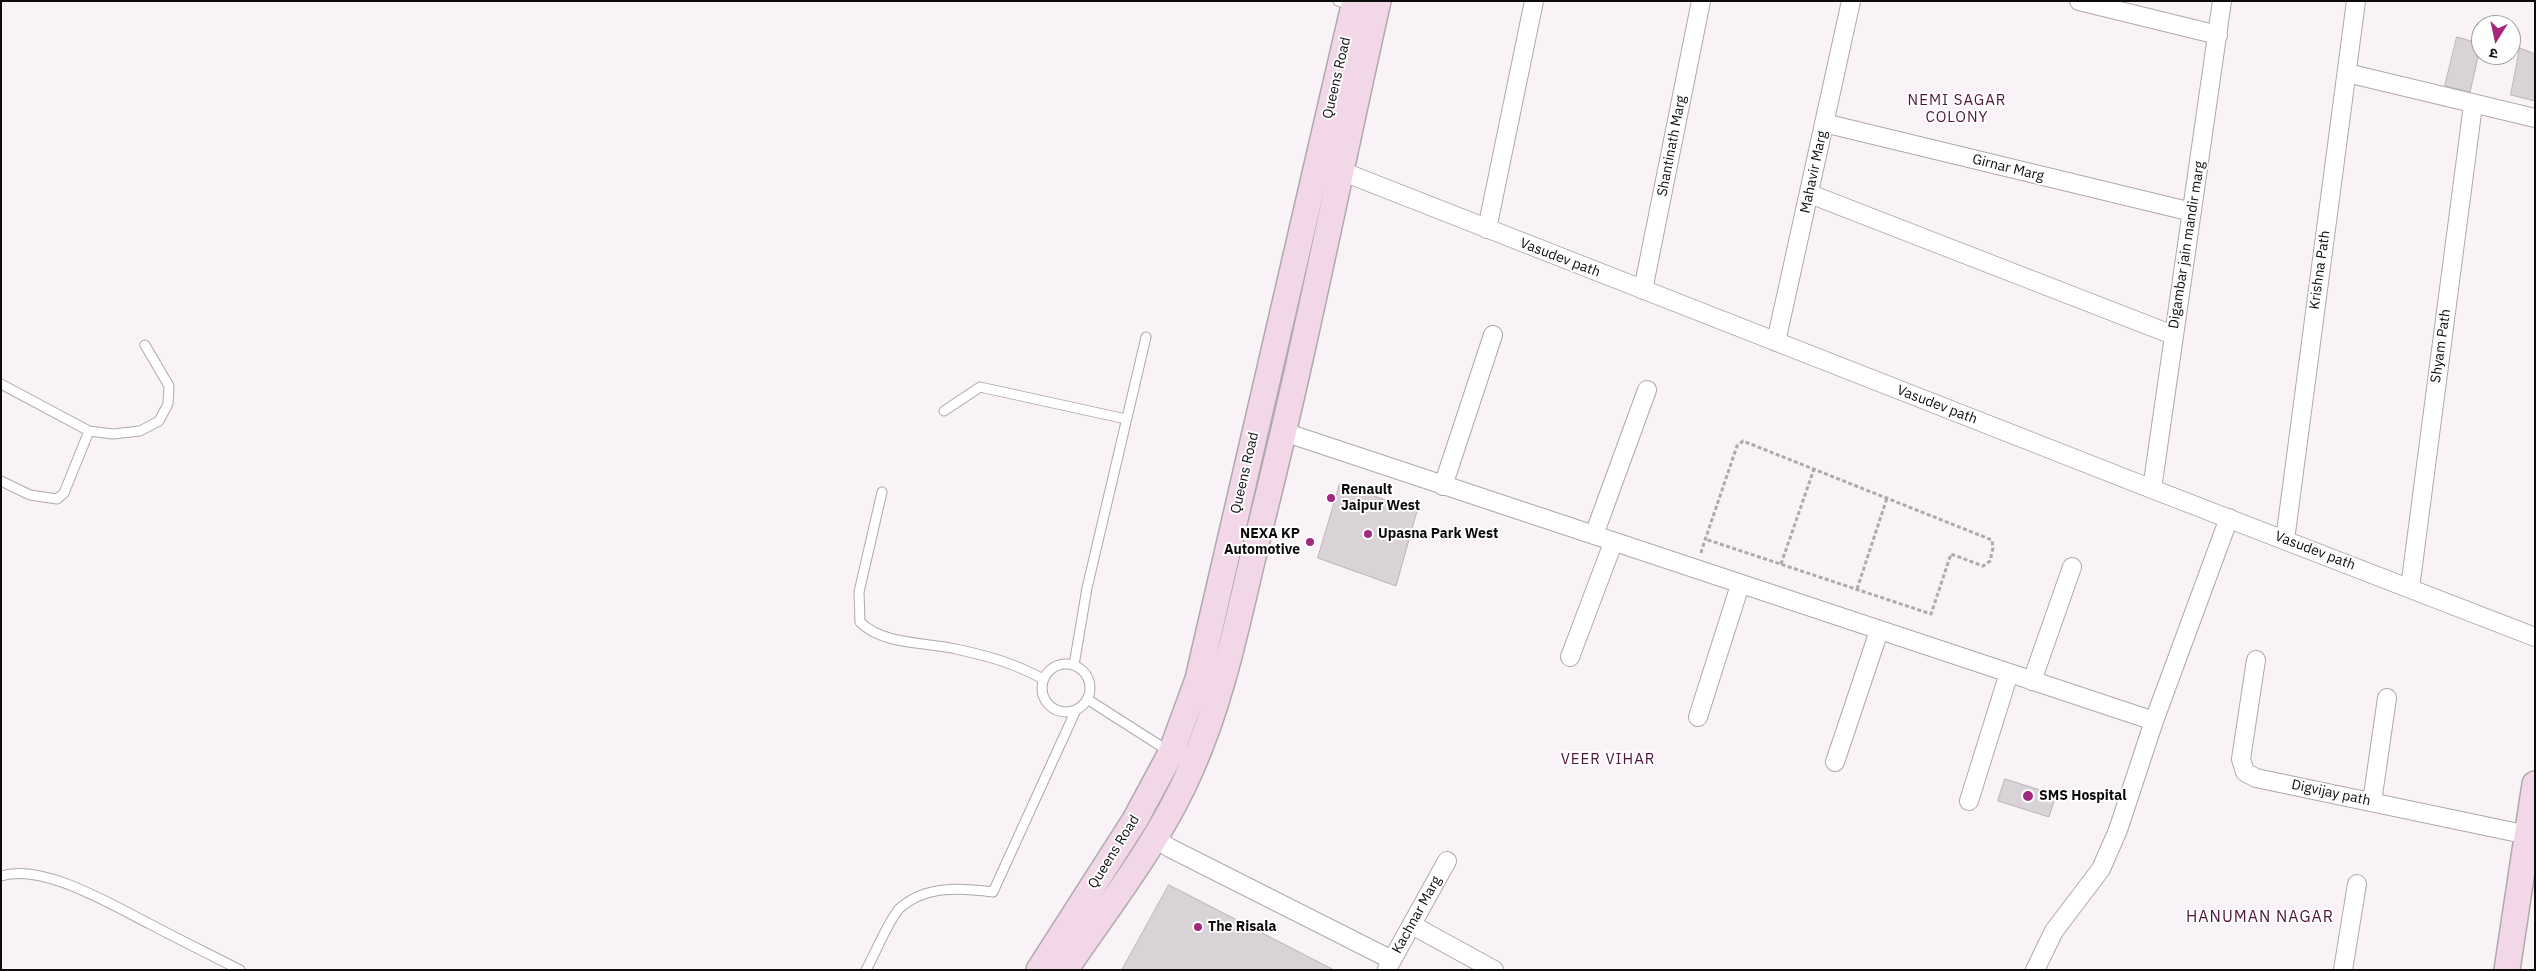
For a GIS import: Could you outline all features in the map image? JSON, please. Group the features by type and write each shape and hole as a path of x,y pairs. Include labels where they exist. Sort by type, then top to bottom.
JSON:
{"street":[{"path":"1487,229 1534,1"},
{"name":"Shantinath Marg","path":"1643,290 1701,1"},
{"name":"Mahavir Marg","path":"1776,342 1851,1"},
{"path":"2079,1 2218,35"},
{"name":"Digambar jain mandir marg","path":"2152,490 2222,1"},
{"name":"Krishna Path","path":"2285,540 2356,1"},
{"name":"Queens Road","path":"1040,970 1135,820 1181,761 1220,686 1284,432 1341,171 1361,6"},
{"name":"Queens Road","path":"1065,970 1155,838 1181,761 1198,679 1361,6"},
{"path":"2346,73 2473,105 2535,118"},
{"name":"Shyam Path","path":"2410,588 2473,105"},
{"name":"Girnar Marg","path":"1824,123 2192,212"},
{"name":"Vasudev path","path":"1341,171 2152,490 2535,637"},
{"path":"1810,194 2173,335"},
{"path":"1443,486 1493,335"},
{"path":"1594,535 1647,390"},
{"path":"1284,432 1594,535 1613,543 2154,721"},
{"path":"2035,970 2054,931 2101,869 2118,830 2154,721 2229,518"},
{"path":"1570,657 1613,543"},
{"path":"2032,681 2072,567"},
{"path":"1698,717 1740,585"},
{"path":"1835,762 1879,631"},
{"name":"Digvijay path","path":"2256,660 2241,760 2245,772 2256,778 2528,835"},
{"path":"1969,801 2009,673"},
{"path":"2372,802 2387,698"},
{"path":"2507,970 2535,784"},
{"path":"1155,838 1170,848 1390,965"},
{"name":"Kachnar Marg","path":"1390,965 1446,861"},
{"path":"2343,970 2357,884"},
{"path":"1412,926 1494,970"}],"lane":[{"path":"1074,665 1087,588 1146,337"},
{"path":"1,384 89,431 113,434 140,430 159,421 168,404 169,386 145,345"},
{"path":"944,410 980,387 1126,419"},
{"path":"1,481 30,495 57,499 64,493 89,431"},
{"path":"882,492 860,584 858,607 860,622 868,630 885,637 954,649 1015,664 1044,679"},
{"path":"866,970 899,909 922,893 968,889 993,892 1076,710 1087,698 1089,691 1086,675 1074,665 1066,664 1052,668 1044,679 1042,687 1046,702 1060,711 1076,710"},
{"path":"1087,698 1181,761"},
{"path":"1,876 10,873 42,877 75,887 240,970"}],"path":[{"path":"1696,570 1705,539 1737,446 1743,441 1992,540 1993,548 1990,561 1983,566 1951,554 1931,614 1705,539"},
{"path":"1781,564 1814,469"},
{"path":"1857,589 1887,498"}],"building":[{"path":"2457,37 2471,41 2471,65 2476,65 2470,92 2445,86"},
{"path":"2521,48 2535,54 2535,101 2511,95 2517,65 2521,65"},
{"name":"Upasna Park West","path":"1340,484 1417,511 1396,586 1318,558"},
{"path":"2005,779 2056,795 2049,817 1998,801"},
{"name":"The Risala","path":"1169,885 1334,970 1122,970"}],"place":[{"name":"Renault Jaipur West","path":"1331,498"},
{"name":"Upasna Park West","path":"1368,534"},
{"name":"NEXA KP Automotive","path":"1310,542"},
{"name":"SMS Hospital","path":"2028,796"},
{"name":"The Risala","path":"1198,927"}],"district":[{"name":"NEMI SAGAR COLONY","path":"1957,110"},
{"name":"VEER VIHAR","path":"1608,760"},
{"name":"HANUMAN NAGAR","path":"2260,917"}]}
